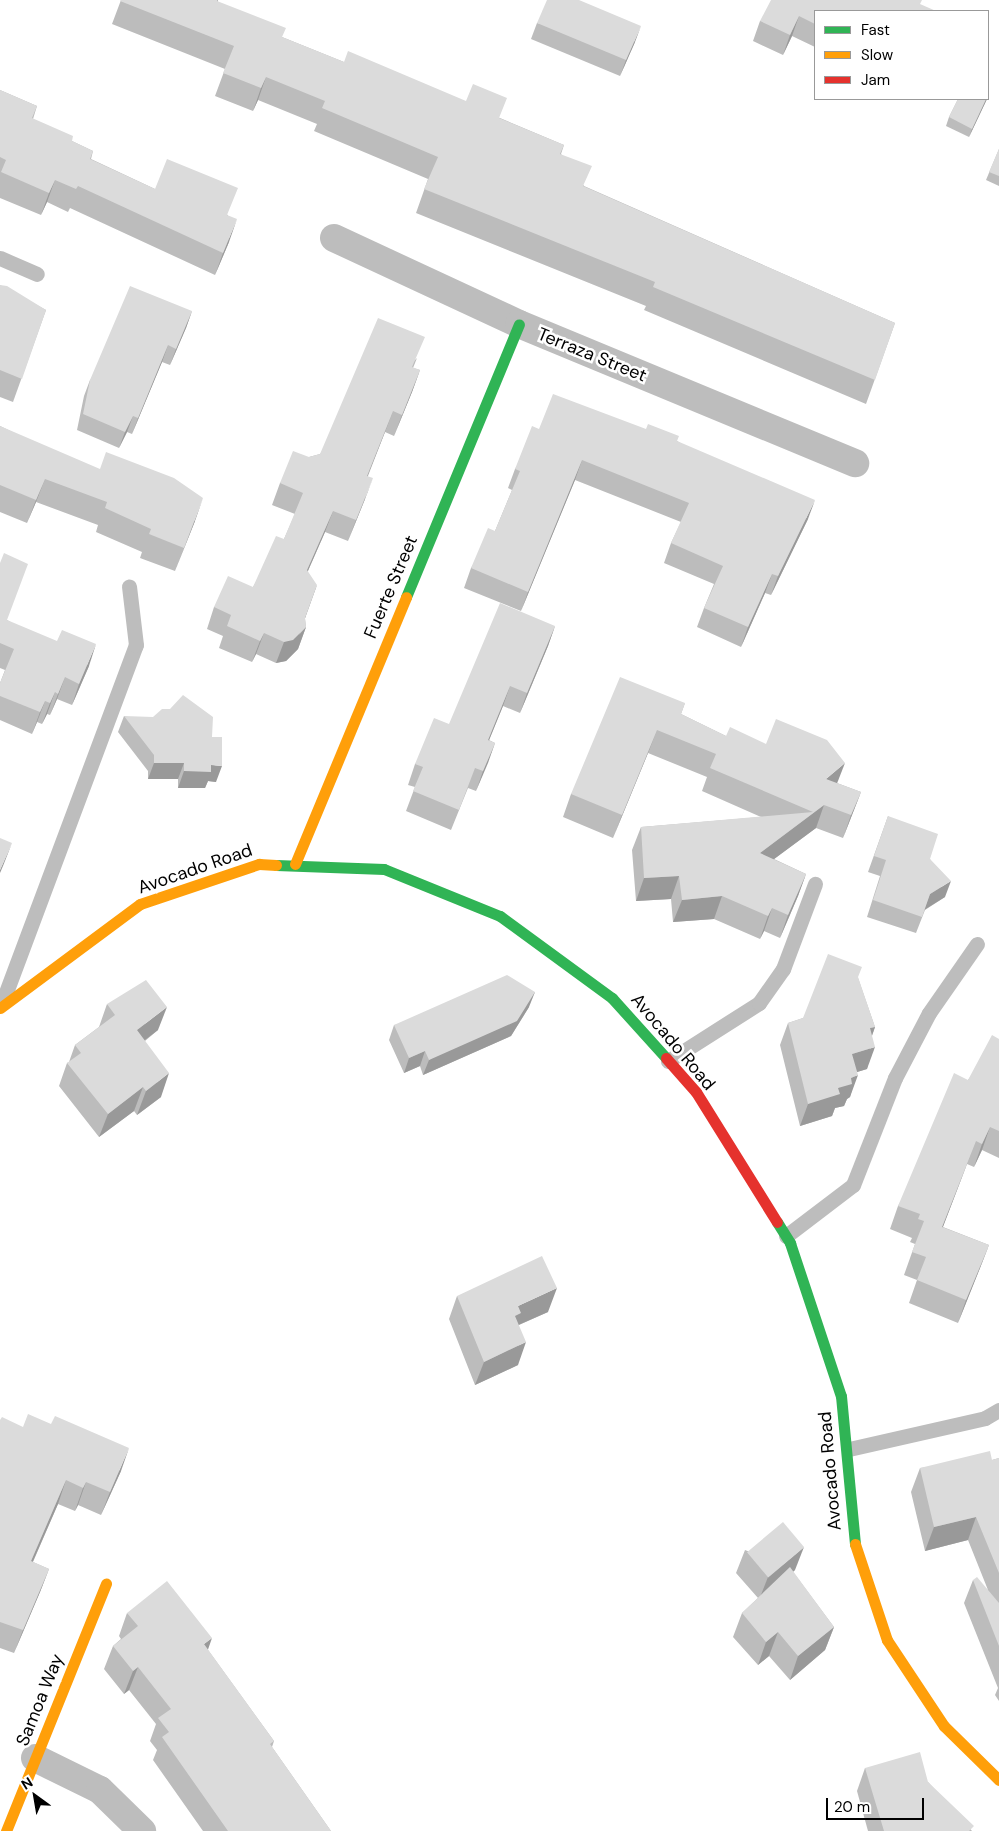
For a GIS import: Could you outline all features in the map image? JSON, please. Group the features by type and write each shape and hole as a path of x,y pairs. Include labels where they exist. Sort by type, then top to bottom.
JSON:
{"street":[{"name":"Terraza Street","path":"334,238 519,324 855,463"},
{"name":"Fuerte Street","path":"295,864 519,324"},
{"name":"Avocado Road","path":"0,1008 140,904 259,864 384,869 500,916 612,998 696,1092 786,1236 841,1396 849,1449 855,1550 887,1640 944,1726 999,1780"},
{"name":"Samoa Way","path":"6,1831 106,1583"},
{"path":"35,1758 100,1790 142,1831"}],"lane":[{"path":"0,258 37,274"},
{"path":"0,1008 136,645 129,586"},
{"path":"668,1061 759,1003 783,969 815,884"},
{"path":"786,1236 853,1185 899,1070 929,1013 977,944"},
{"path":"849,1449 985,1418 999,1410"}],"building":[{"path":"121,0 217,0 286,28 282,37 344,62 348,51 466,101 473,84 507,98 499,118 564,145 560,154 592,166 583,186 895,323 875,380 653,287 655,282 424,189 438,157 322,108 325,101 266,77 261,88 223,73 234,46"},
{"path":"547,0 579,0 641,26 626,60 537,23"},
{"path":"771,0 922,0 920,4 934,10 814,10 814,24 799,16 790,35 760,21"},
{"path":"0,90 37,106 32,118 73,136 72,141 93,151 90,159 155,189 167,159 238,188 227,215 237,219 223,253 78,186 76,189 55,180 49,193 1,172 6,160 0,157"},
{"path":"958,100 986,100 972,129 949,117"},
{"path":"999,149 999,176 989,172"},
{"path":"0,285 7,286 46,310 22,379 0,370"},
{"path":"130,286 192,311 176,349 168,345 138,418 133,416 125,432 83,414 90,380"},
{"path":"378,318 425,337 412,367 420,370 402,415 393,411 367,476 373,478 356,520 333,511 307,570 317,585 305,618 306,627 293,640 284,642 264,633 260,641 227,626 231,615 214,607 228,576 253,587 276,536 284,539 303,493 280,483 293,451 309,457 320,454"},
{"path":"553,394 646,429 648,424 679,436 677,441 815,500 778,576 772,574 748,627 704,608 723,566 671,543 689,503 582,460 528,592 471,568 488,528 495,531 520,471 515,469 532,426 539,429"},
{"path":"0,426 100,469 106,452 174,478 203,498 184,548 149,534 151,529 105,508 107,502 45,479 36,500 0,485"},
{"path":"4,553 28,564 7,620 57,641 62,630 96,644 79,684 65,677 58,694 55,692 50,703 45,701 40,712 0,696 0,683 14,649 0,643 0,563"},
{"path":"500,603 555,626 527,693 510,686 488,740 495,743 483,771 475,768 459,810 413,791 423,767 415,764 434,718 449,724"},
{"path":"620,677 685,703 681,714 726,736 730,727 766,744 776,719 827,740 845,763 826,779 861,792 851,815 824,805 760,853 806,874 788,915 772,908 768,916 722,896 682,900 679,876 644,878 641,827 813,812 710,768 716,754 657,730 622,815 571,794"},
{"path":"183,695 213,717 212,737 222,737 222,766 211,765 211,772 184,771 184,763 154,763 154,755 124,716 153,717 162,709 170,709"},
{"path":"888,816 938,834 930,859 951,881 930,894 922,917 873,900 886,860 874,856"},
{"path":"0,838 12,843 0,870"},
{"path":"828,954 862,967 858,977 875,1027 870,1028 875,1047 852,1054 858,1075 851,1078 852,1084 838,1088 840,1094 808,1104 788,1023 803,1018"},
{"path":"507,975 535,992 517,1021 429,1060 425,1051 409,1058 394,1025"},
{"path":"146,980 167,1007 137,1030 169,1073 146,1091 143,1087 108,1114 67,1063 81,1053 75,1045 115,1015 107,1004"},
{"path":"992,1035 999,1039 999,1131 990,1127 982,1144 976,1141 942,1227 989,1245 966,1300 917,1280 926,1257 912,1252 924,1221 918,1219 920,1214 898,1206 954,1073 968,1080"},
{"path":"542,1256 557,1288 518,1306 521,1313 515,1316 526,1342 484,1362 457,1296"},
{"path":"28,1414 51,1424 55,1416 129,1448 110,1492 86,1482 83,1488 66,1480 31,1561 49,1569 23,1630 0,1622 0,1420 2,1417 23,1427"},
{"path":"990,1451 992,1460 999,1458 999,1573 976,1517 934,1527 920,1468"},
{"path":"783,1522 804,1547 768,1577 747,1552"},
{"path":"790,1567 834,1627 798,1656 778,1632 766,1642 742,1613"},
{"path":"977,1577 999,1603 999,1646 973,1580"},
{"path":"167,1581 212,1638 204,1644 274,1741 270,1744 331,1831 228,1831 162,1737 169,1732 158,1718 171,1709 138,1667 133,1671 113,1646 138,1626 127,1613"},
{"path":"920,1752 928,1782 974,1826 969,1831 884,1831 865,1768"}],"traffic: fast":[{"path":"406,597 519,324"},
{"path":"276,865 384,869 500,916 612,998 666,1058"},
{"path":"777,1222 790,1243 841,1396 855,1544"}],"traffic: slow":[{"path":"295,864 406,597"},
{"path":"0,1008 140,904 259,864 276,865"},
{"path":"855,1544 887,1640 944,1726 999,1780"},
{"path":"6,1831 106,1583"}],"traffic: jam":[{"path":"666,1058 696,1092 777,1222"}]}
